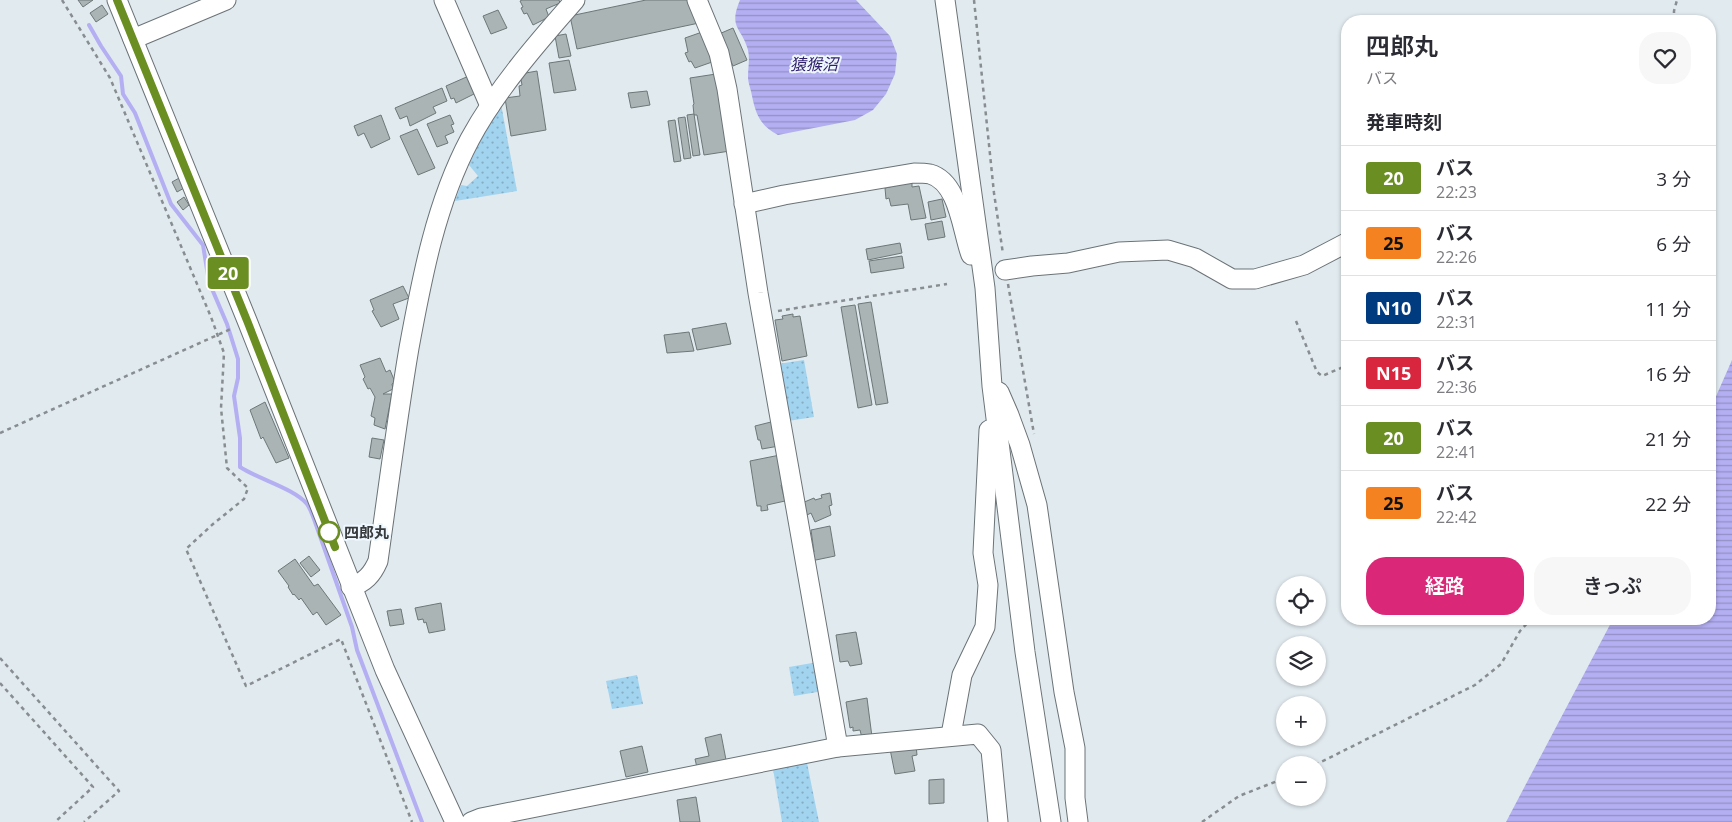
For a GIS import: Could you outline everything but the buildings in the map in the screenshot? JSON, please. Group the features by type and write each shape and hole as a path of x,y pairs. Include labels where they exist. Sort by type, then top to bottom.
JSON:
{"street":[{"path":"117,0 248,323 350,587 385,670 455,822"},
{"path":"133,39 226,0"},
{"path":"444,0 490,106"},
{"path":"350,587 364,581 373,572 378,561 401,397 416,310 427,259 440,213 457,168 470,139 490,106 575,0"},
{"path":"697,0 719,53 727,89 761,314 838,747"},
{"path":"944,0 983,272 992,386 1024,652 1051,822"},
{"path":"744,204 784,195 914,173 929,173 939,178 948,188 958,206 970,251 978,272 983,272"},
{"path":"1005,270 1068,263 1118,252 1168,250 1195,258 1232,279 1256,279 1304,264 1341,246"},
{"path":"951,735 962,675 985,626 986,618 988,585 983,553 992,386"},
{"path":"992,386 999,392 1009,415 1037,505 1063,684 1075,748 1075,798 1078,822"},
{"path":"471,822 481,818 838,747 951,735 978,734 991,750 998,822"}],"path":[{"path":"62,0 110,78 218,334 224,353 221,408 227,468 248,488 244,499 186,549 246,686 341,639 412,822"},
{"path":"974,0 994,193 1015,334 1034,437"},
{"path":"1674,15 1677,0"},
{"path":"761,314 947,284"},
{"path":"1296,321 1317,372 1322,376 1341,368"},
{"path":"0,433 234,328"},
{"path":"1326,760 1475,685 1500,664 1526,625"},
{"path":"0,658 119,791 84,822"},
{"path":"0,684 93,787 55,822"},
{"path":"1202,822 1239,796 1276,782"}],"shaded area":[{"path":"501,104 517,191 455,201 461,185 467,186 478,176 469,165 489,121"},
{"path":"804,360 814,417 788,421 778,364"},
{"path":"818,662 823,691 794,696 789,667"},
{"path":"637,675 643,704 612,709 606,681"},
{"path":"807,763 819,822 782,822 773,769"}],"water":[{"name":"猿猴沼","path":"740,0 856,0 890,36 897,54 895,74 886,94 873,110 855,120 778,135 763,123 757,114 748,79 748,50 737,27 735,17"},
{"path":"1732,360 1732,822 1506,822 1610,625 1716,625 1716,396"}],"waterway":[{"path":"89,25 121,76 123,94 135,113 171,204 203,245 209,282 227,324 238,359 238,378 234,396 240,438 240,467 294,494 309,507 352,627 357,650 422,822"}],"bus line":[{"name":"20","path":"117,0 248,323 335,547"}],"place":[{"name":"四郎丸","path":"329,532"}]}
